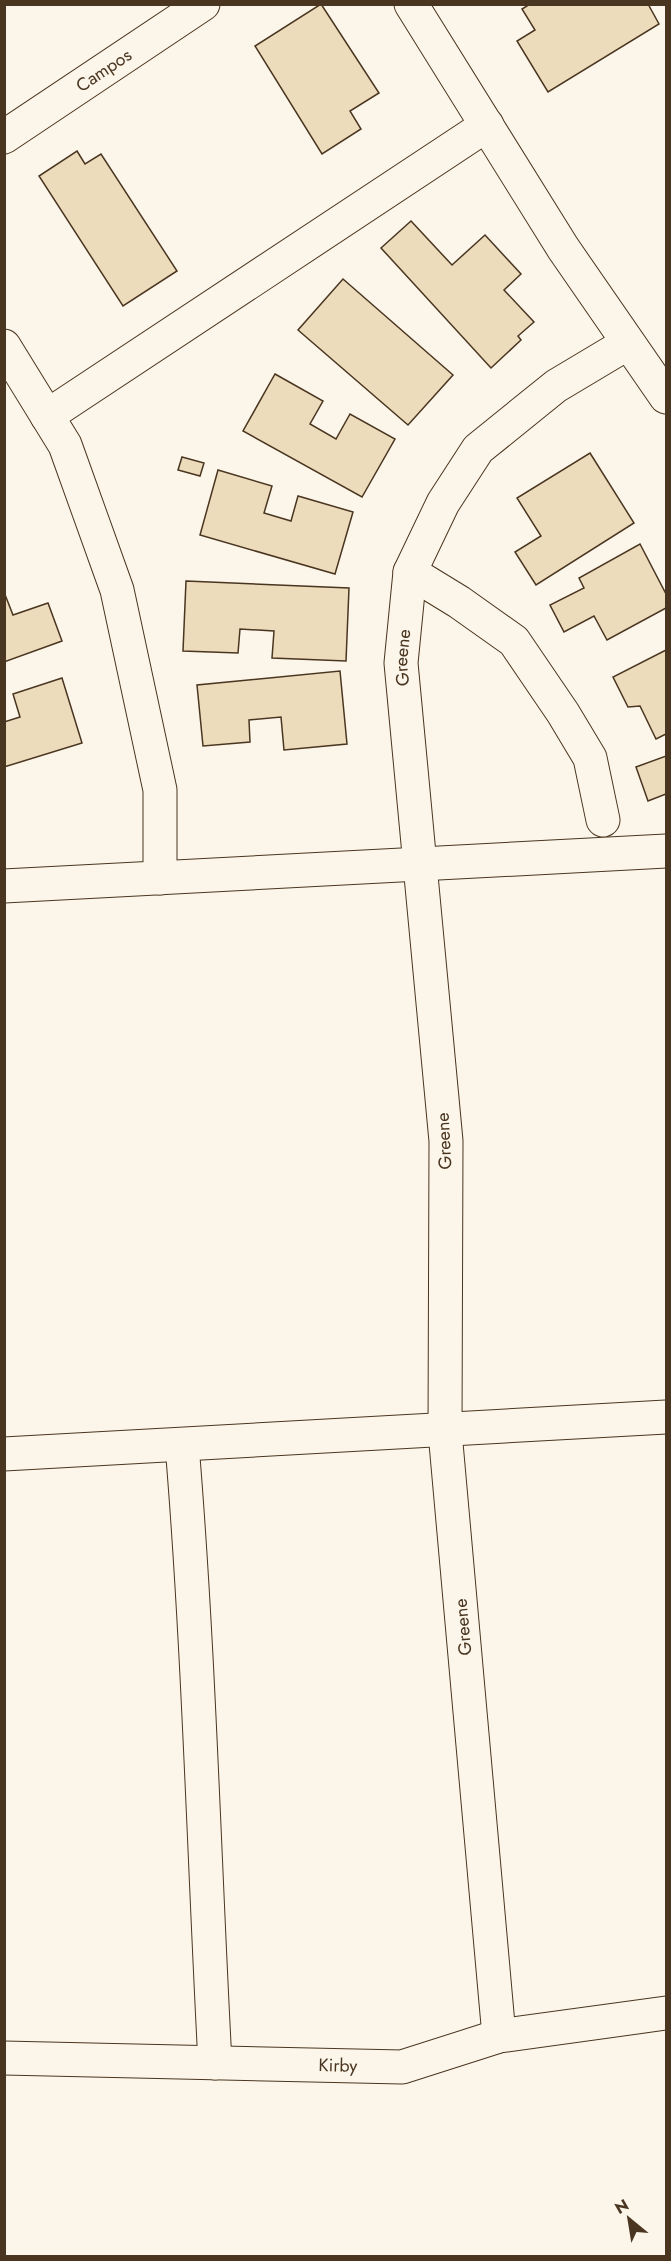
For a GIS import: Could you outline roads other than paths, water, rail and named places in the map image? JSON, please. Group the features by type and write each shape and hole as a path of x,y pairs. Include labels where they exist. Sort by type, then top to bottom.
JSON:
{"street":[{"name":"Campos","path":"4,137 203,4"},
{"path":"411,4 563,248 666,397"},
{"path":"47,416 487,125"},
{"name":"Greene","path":"499,2036 445,1432 446,1141 401,663 410,572 443,503 478,449 556,386 628,343"},
{"path":"4,346 65,445 117,590 160,790 160,878"},
{"path":"410,572 459,602 514,641 563,713 590,758 603,820"},
{"path":"4,886 419,866 666,851"},
{"path":"4,1454 445,1432 666,1417"},
{"path":"182,1445 195,1599 201,1816 215,2063"},
{"name":"Kirby","path":"4,2058 402,2067 499,2036 666,2013"}]}
